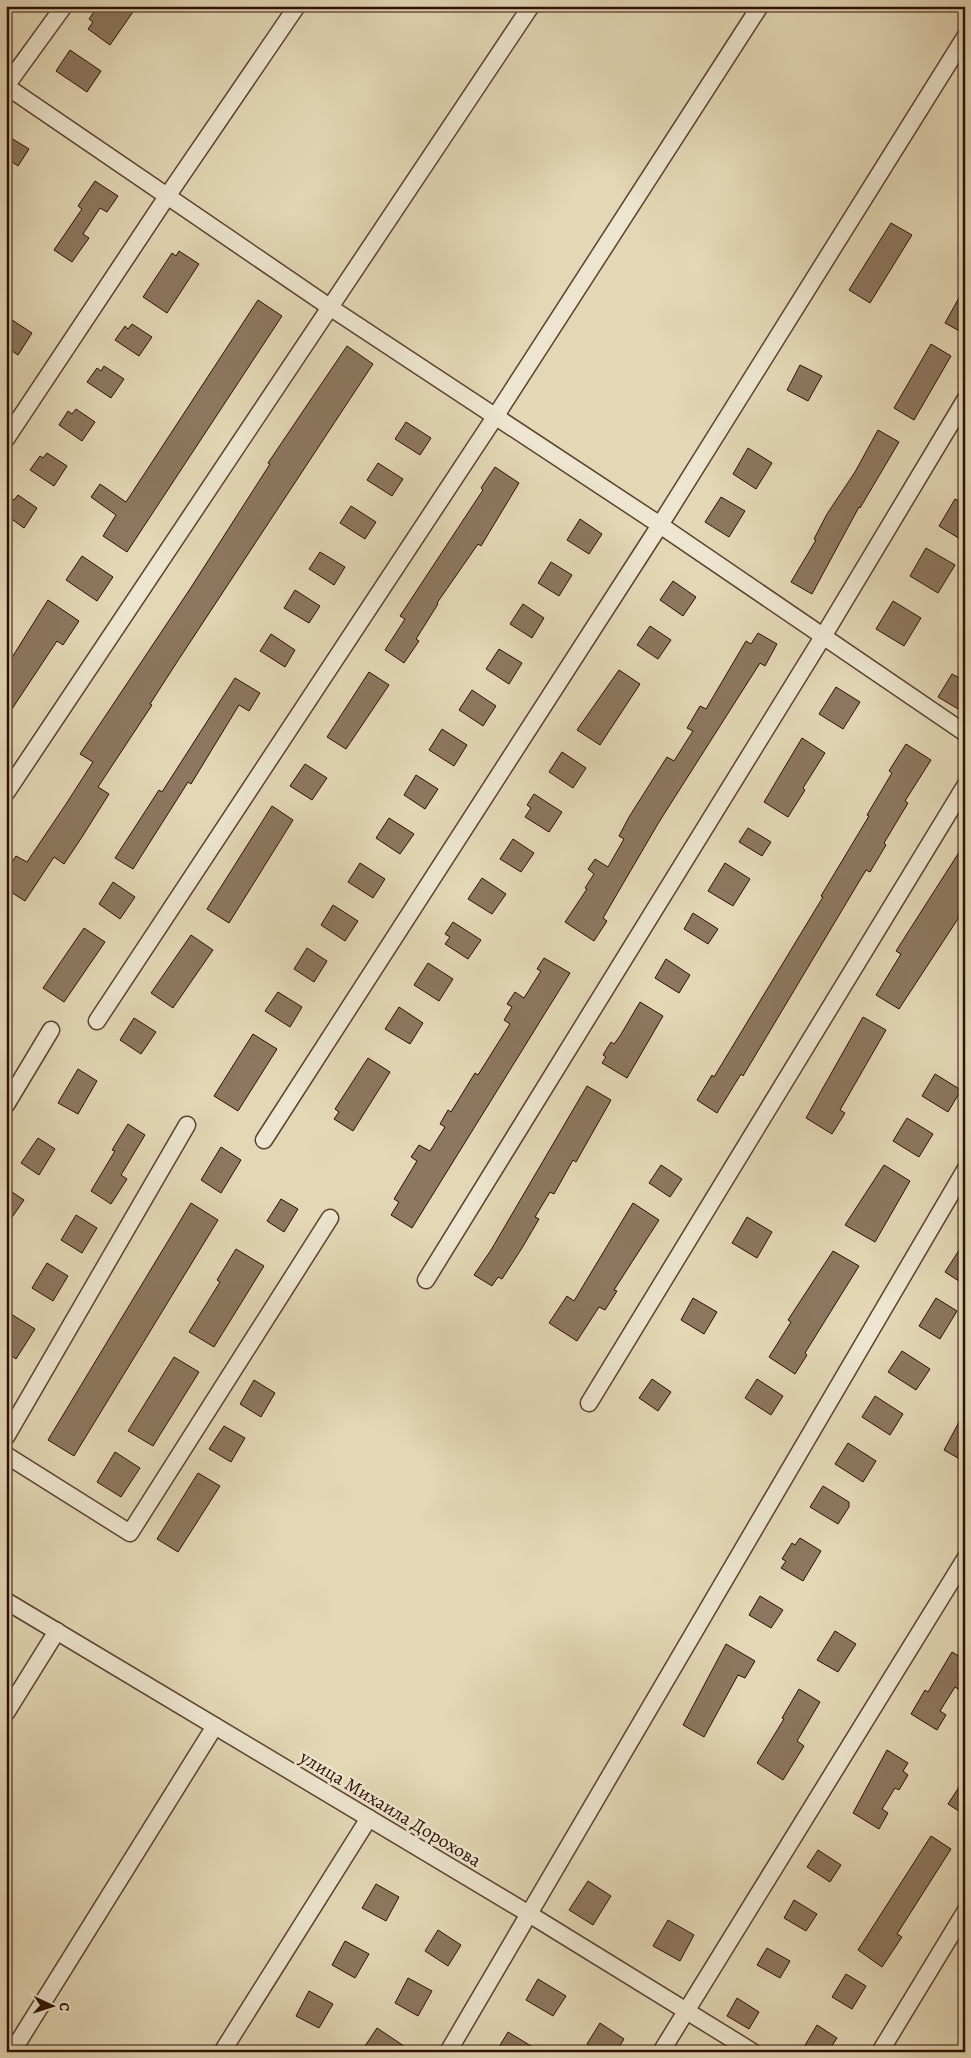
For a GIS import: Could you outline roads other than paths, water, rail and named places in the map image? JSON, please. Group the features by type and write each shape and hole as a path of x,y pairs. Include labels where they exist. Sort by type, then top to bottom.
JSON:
{"street":[{"path":"64,6 6,86 331,308 824,635 965,733"},
{"path":"6,439 168,195 297,6"},
{"path":"6,793 531,6"},
{"path":"97,1021 495,417 760,6"},
{"path":"264,1140 660,525 965,37"},
{"path":"426,1280 824,635 965,400"},
{"path":"589,1403 965,786"},
{"path":"6,1105 51,1030"},
{"path":"6,1437 187,1125"},
{"path":"448,2052 965,1170"},
{"path":"6,1455 130,1533 330,1218"},
{"path":"661,2052 965,1558"},
{"name":"улица Михаила Дорохова","path":"6,1601 529,1914 753,2052"},
{"path":"6,1713 57,1631"},
{"path":"12,2052 215,1726"},
{"path":"222,2052 369,1818"},
{"path":"880,2052 965,1912"}]}
